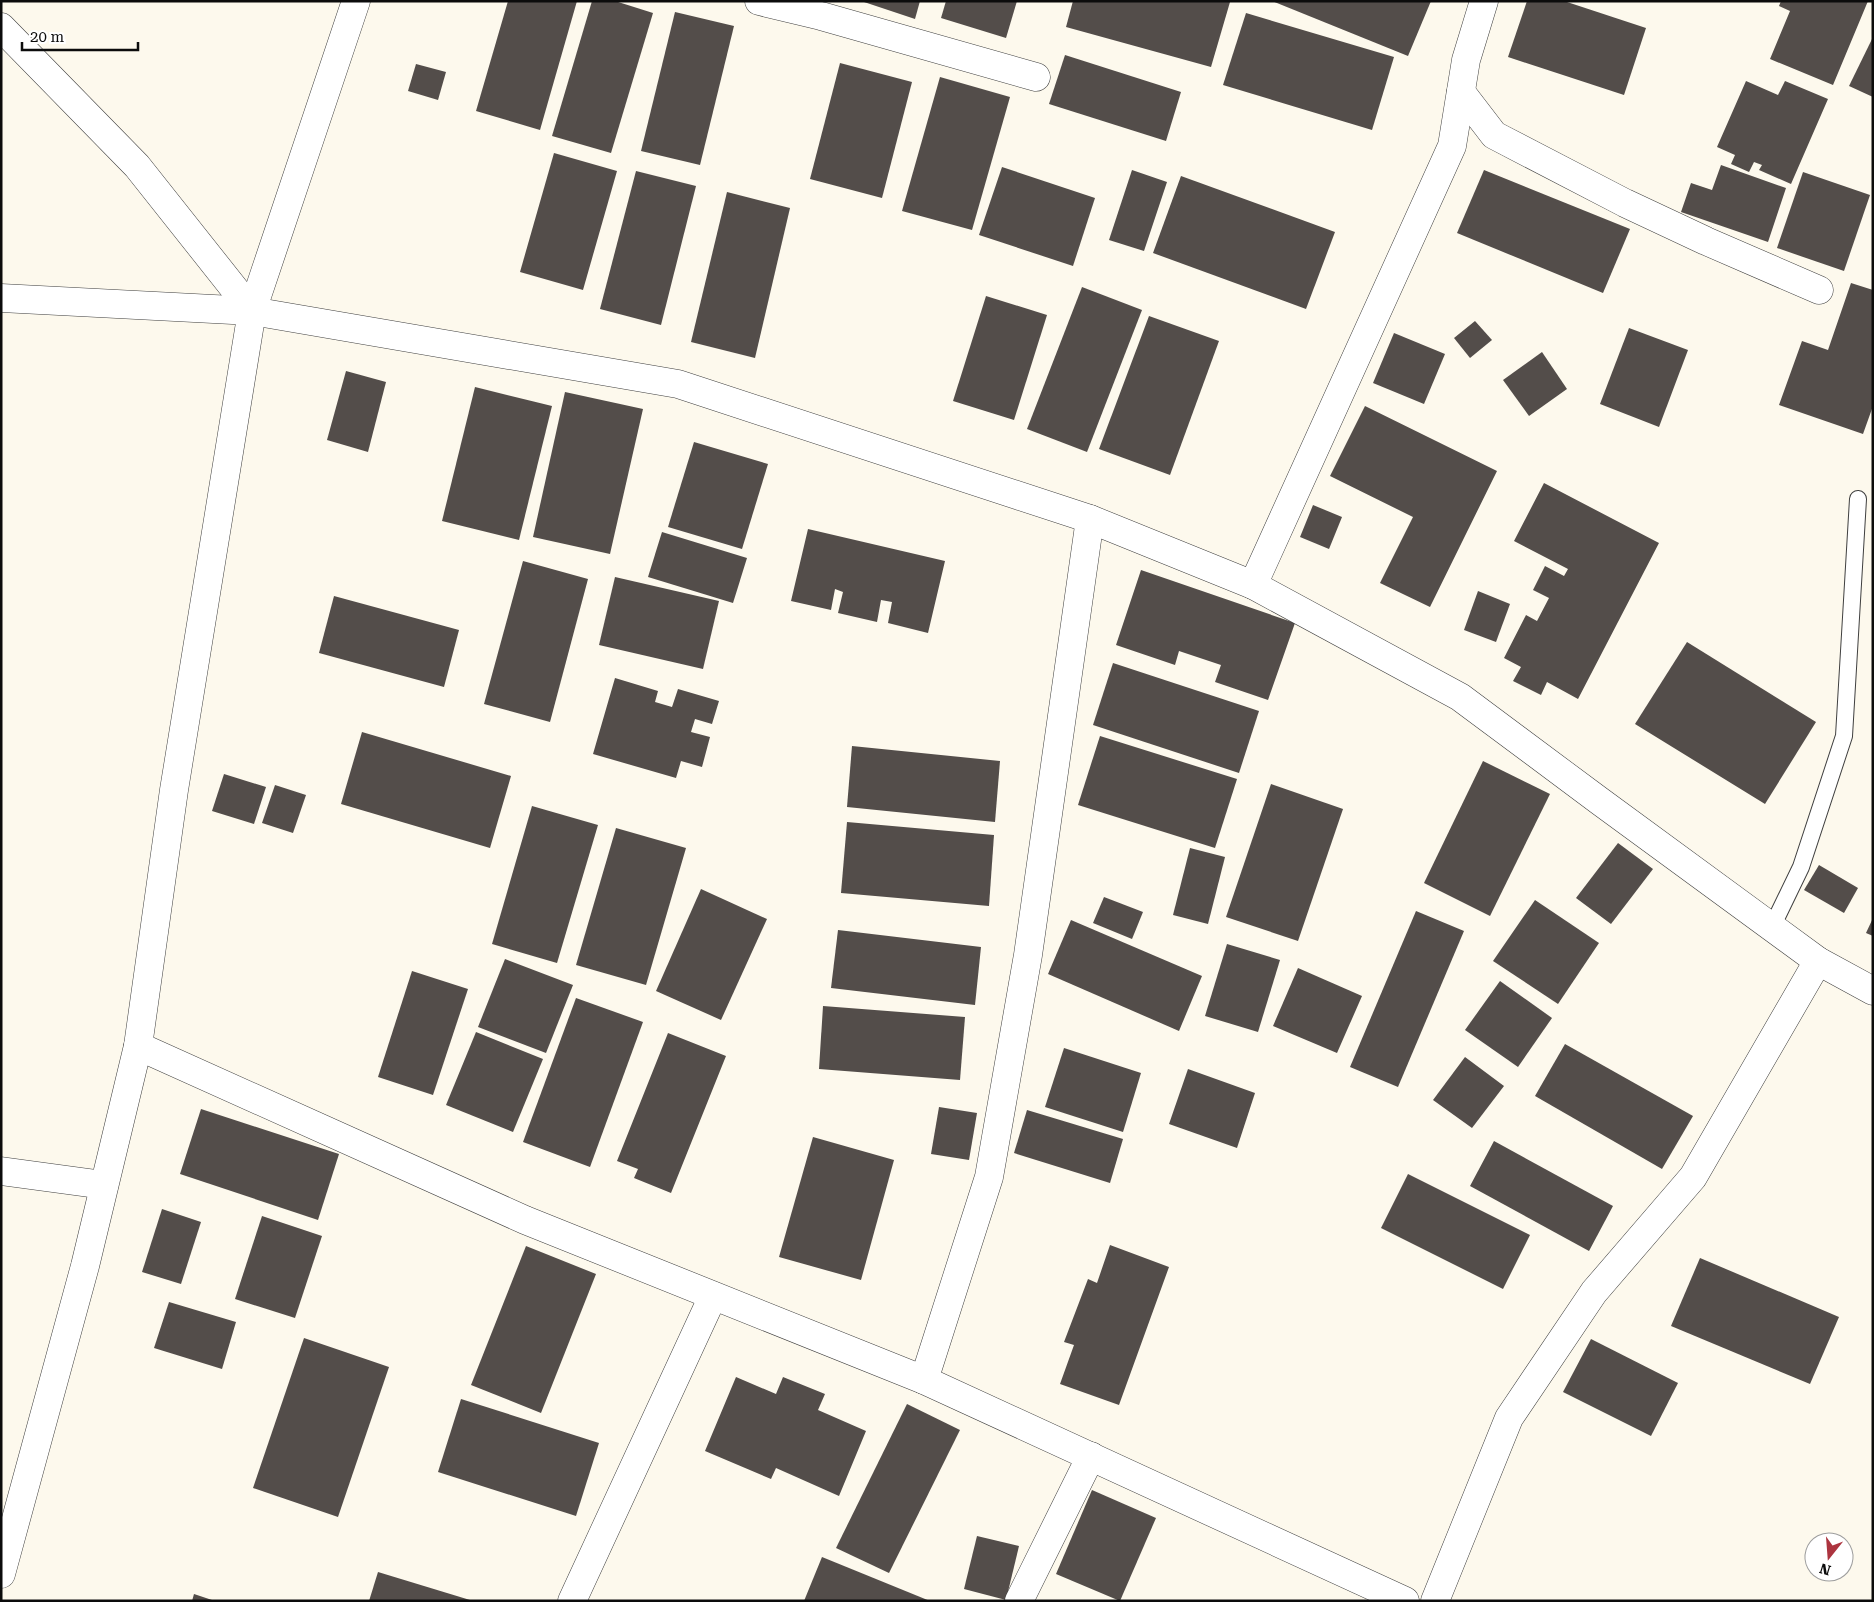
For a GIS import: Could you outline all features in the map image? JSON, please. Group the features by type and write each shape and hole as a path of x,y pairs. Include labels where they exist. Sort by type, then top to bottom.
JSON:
{"street":[{"path":"1,1574 85,1266 138,1046 174,790 252,311 356,1"},
{"path":"759,1 821,16 1036,77"},
{"path":"1253,585 1452,146 1466,60 1484,1"},
{"path":"1,27 137,166 252,311"},
{"path":"1461,92 1494,134 1625,203 1706,241 1819,290"},
{"path":"1,298 252,311 678,384 1090,519 1253,585 1460,697 1818,961 1873,991"},
{"path":"924,1380 989,1177 1028,955 1090,519"},
{"path":"1435,1601 1509,1418 1594,1292 1694,1177 1818,961"},
{"path":"138,1046 525,1220 924,1380 1405,1601"},
{"path":"1,1171 104,1185"},
{"path":"572,1601 713,1296"},
{"path":"1019,1601 1091,1456"}],"lane":[{"path":"1772,927 1801,867 1844,736 1858,499"}],"building":[{"path":"508,1 577,1 540,130 476,111"},
{"path":"592,1 615,1 653,13 611,153 552,136"},
{"path":"861,1 920,1 915,19"},
{"path":"946,1 1017,1 1006,38 941,18"},
{"path":"1073,1 1230,2 1211,67 1066,27"},
{"path":"1272,1 1431,1 1408,56"},
{"path":"1527,1 1564,1 1646,28 1624,95 1508,57"},
{"path":"1781,1 1868,1 1833,85 1770,59 1790,11 1779,6"},
{"path":"675,12 734,26 700,165 641,151"},
{"path":"1246,13 1394,57 1372,130 1223,85"},
{"path":"1873,37 1873,97 1849,86"},
{"path":"1065,55 1181,92 1166,141 1049,104"},
{"path":"840,63 912,82 882,198 810,179"},
{"path":"416,64 446,72 438,100 408,91"},
{"path":"940,77 1010,97 972,230 902,211"},
{"path":"1746,81 1778,95 1785,81 1828,99 1791,184 1759,170 1762,165 1754,162 1749,172 1731,164 1735,155 1717,147"},
{"path":"554,153 617,171 583,290 520,272"},
{"path":"1721,165 1786,188 1768,242 1681,212 1691,183 1712,190"},
{"path":"1002,167 1095,198 1073,266 979,235"},
{"path":"1132,170 1167,182 1144,251 1109,240"},
{"path":"1484,170 1630,229 1603,293 1457,233"},
{"path":"636,171 696,186 661,325 600,309"},
{"path":"1803,172 1870,195 1844,271 1777,248"},
{"path":"1181,176 1335,232 1306,309 1153,253"},
{"path":"727,192 790,208 755,358 691,342"},
{"path":"1851,283 1873,290 1873,406 1863,434 1779,405 1802,341 1828,350"},
{"path":"1082,287 1142,310 1087,452 1027,429"},
{"path":"986,296 1047,315 1014,420 953,401"},
{"path":"1149,316 1219,341 1170,475 1099,449"},
{"path":"1475,321 1492,340 1470,358 1454,338"},
{"path":"1629,328 1688,350 1659,427 1600,404"},
{"path":"1394,333 1445,354 1424,404 1373,383"},
{"path":"1542,352 1567,389 1529,416 1503,380"},
{"path":"346,371 386,382 368,452 327,440"},
{"path":"475,387 552,406 519,540 442,521"},
{"path":"565,392 643,409 610,554 533,537"},
{"path":"1365,406 1497,471 1430,607 1380,583 1413,517 1330,476"},
{"path":"694,442 768,464 742,549 668,527"},
{"path":"1544,483 1659,543 1578,699 1547,682 1541,695 1513,681 1521,667 1504,658 1526,615 1537,621 1549,598 1533,590 1545,566 1564,576 1568,569 1514,541"},
{"path":"1313,505 1342,517 1329,549 1300,537"},
{"path":"808,529 945,561 928,633 888,623 892,602 881,600 877,622 838,613 843,592 835,589 831,610 791,601"},
{"path":"662,532 747,558 733,603 648,577"},
{"path":"523,561 588,579 550,722 484,704"},
{"path":"1141,570 1295,623 1268,700 1215,682 1221,665 1179,651 1175,665 1116,645"},
{"path":"615,577 719,601 703,669 599,645"},
{"path":"1478,591 1510,604 1496,642 1464,630"},
{"path":"334,596 459,630 444,687 319,653"},
{"path":"1687,642 1816,722 1765,804 1635,724"},
{"path":"1113,663 1259,711 1239,773 1093,725"},
{"path":"615,678 658,691 655,702 672,707 678,689 719,701 712,724 695,719 691,732 710,737 702,767 681,761 676,778 593,754"},
{"path":"362,732 511,776 490,848 341,804"},
{"path":"1100,736 1237,779 1215,848 1078,805"},
{"path":"852,746 1000,761 995,822 847,807"},
{"path":"1483,761 1550,794 1490,916 1424,883"},
{"path":"224,774 266,787 254,824 212,811"},
{"path":"1271,784 1343,809 1298,941 1226,917"},
{"path":"275,785 306,795 293,833 262,823"},
{"path":"532,806 598,825 557,963 492,944"},
{"path":"847,822 994,835 989,906 841,893"},
{"path":"616,828 686,848 646,985 576,965"},
{"path":"1618,843 1653,869 1611,924 1576,898"},
{"path":"1190,848 1225,857 1208,924 1173,915"},
{"path":"1819,865 1858,888 1844,913 1804,890"},
{"path":"701,889 767,919 721,1020 656,991"},
{"path":"1104,897 1143,912 1132,939 1093,923"},
{"path":"1535,900 1599,943 1558,1004 1493,961"},
{"path":"1416,911 1464,931 1398,1087 1350,1067"},
{"path":"1873,918 1873,936 1866,933"},
{"path":"1071,920 1202,976 1179,1031 1048,974"},
{"path":"838,930 981,947 975,1005 831,988"},
{"path":"1227,944 1280,960 1258,1032 1205,1016"},
{"path":"505,959 573,985 546,1053 478,1027"},
{"path":"1298,968 1362,996 1337,1053 1273,1026"},
{"path":"412,971 468,989 433,1095 378,1077"},
{"path":"1500,981 1552,1018 1518,1067 1465,1030"},
{"path":"576,998 643,1022 590,1167 523,1142"},
{"path":"823,1006 965,1017 960,1080 819,1069"},
{"path":"476,1032 543,1059 513,1132 446,1105"},
{"path":"668,1033 726,1056 671,1193 634,1178 638,1169 617,1161"},
{"path":"1565,1044 1693,1116 1662,1169 1535,1096"},
{"path":"1064,1048 1141,1073 1123,1132 1045,1107"},
{"path":"1465,1057 1504,1086 1472,1128 1433,1100"},
{"path":"1188,1069 1255,1093 1237,1148 1169,1124"},
{"path":"939,1107 977,1113 969,1160 931,1154"},
{"path":"201,1109 339,1154 318,1220 180,1174"},
{"path":"1027,1110 1123,1139 1110,1183 1014,1153"},
{"path":"813,1137 894,1160 861,1280 779,1257"},
{"path":"1494,1141 1613,1206 1589,1251 1470,1186"},
{"path":"1408,1174 1530,1235 1503,1289 1381,1228"},
{"path":"162,1209 201,1222 181,1284 142,1272"},
{"path":"262,1216 322,1236 295,1318 235,1299"},
{"path":"1110,1245 1169,1267 1119,1405 1060,1384 1074,1345 1064,1342 1088,1279 1097,1283"},
{"path":"526,1246 596,1274 541,1413 471,1385"},
{"path":"1700,1258 1839,1317 1810,1384 1671,1326"},
{"path":"169,1302 236,1322 222,1369 154,1348"},
{"path":"304,1338 389,1367 338,1517 253,1488"},
{"path":"1591,1339 1678,1383 1651,1436 1563,1392"},
{"path":"736,1377 776,1394 783,1377 825,1394 818,1410 866,1431 839,1496 776,1468 771,1479 705,1451"},
{"path":"461,1399 599,1443 576,1516 438,1472"},
{"path":"907,1404 960,1430 889,1573 836,1548"},
{"path":"1092,1490 1156,1518 1120,1601 1056,1574"},
{"path":"977,1536 1019,1546 1006,1600 964,1589"},
{"path":"822,1557 930,1601 804,1601"},
{"path":"378,1572 470,1600 470,1601 369,1601"},
{"path":"194,1594 212,1600 212,1601 192,1601"}]}
